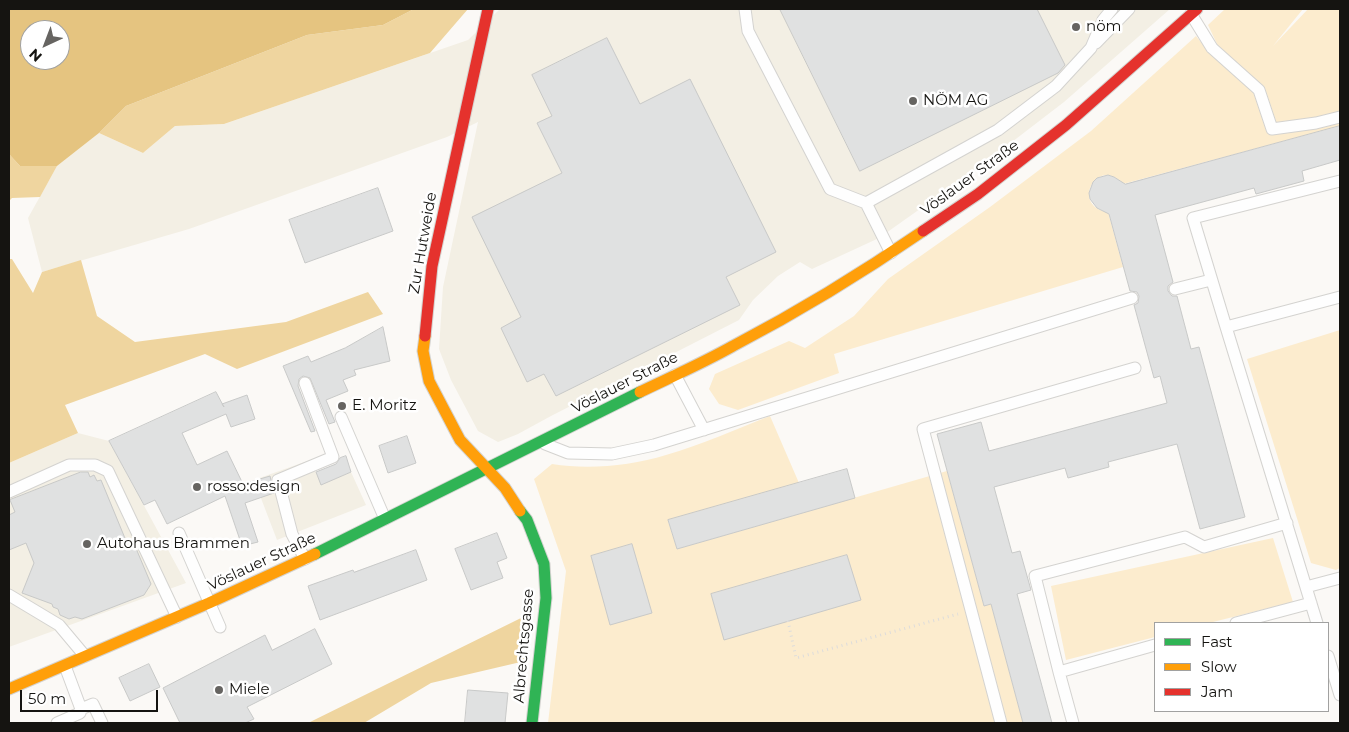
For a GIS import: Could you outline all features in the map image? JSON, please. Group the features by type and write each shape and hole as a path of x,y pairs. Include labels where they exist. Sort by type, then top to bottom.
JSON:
{"main road":[{"name":"Zur Hutweide","path":"487,469 460,440 429,381 422,351 432,266 488,9"},
{"name":"Vöslauer Straße","path":"9,689 209,603 305,559 732,347 800,309 891,253 978,194 1066,125 1190,10"},
{"name":"Albrechtsgasse","path":"487,469 505,488 527,520 544,564 546,598 532,723"},
{"path":"52,656 85,656"}],"lane":[{"path":"745,9 748,31 830,189 866,203 891,253"},
{"path":"1091,48 1103,20 1112,9"},
{"path":"866,203 998,130 1056,86 1129,9"},
{"path":"1190,10 1212,48 1259,90 1272,129 1316,123 1340,117"},
{"path":"1318,622 1193,218 1340,181"},
{"path":"1175,288 1211,280"},
{"path":"1226,327 1340,297"},
{"path":"541,443 568,453 612,454 654,445 1132,298"},
{"path":"1001,723 923,429 1135,368"},
{"path":"675,375 704,430"},
{"path":"305,383 332,457 278,480 292,534 305,559"},
{"path":"341,417 385,519"},
{"path":"9,492 69,465 95,465 108,471 177,617"},
{"path":"1073,723 1035,576 1185,537 1204,547 1287,523"},
{"path":"178,533 220,627"},
{"path":"1306,587 1340,578"},
{"path":"9,595 60,625 85,656"},
{"path":"1240,622 1311,603"},
{"path":"1059,672 1154,645"},
{"path":"1329,659 1340,695"},
{"path":"64,666 81,709"},
{"path":"57,723 80,713 81,709 94,704 102,723"}],"path":[{"path":"788,621 796,658 971,611"}],"shaded area":[{"path":"9,9 414,9 383,25 307,35 126,106 99,133 57,166 20,166 9,154"},
{"path":"414,9 468,9 430,53 224,124 175,126 143,153 99,133 126,106 307,35 383,25"},
{"name":"nöm","path":"500,9 1170,9 1064,102 982,165 879,238 812,269 800,262 778,276 753,300 739,320 518,434 498,442 478,431 451,380 439,349 443,287 478,122 447,137 189,229 42,272 28,218 57,166 99,133 143,153 175,126 224,124 468,40"},
{"path":"1225,9 1303,9 1273,46 1308,9 1340,9 1340,126 1123,184 1113,177 1104,175 1092,185 1089,193 1091,201 1097,208 1108,212 1123,267 834,354 839,373 738,410 719,404 709,389 715,374 789,341 805,348 854,316 888,279 990,207 1091,131 1196,36 1209,52 1217,44 1208,25"},
{"path":"9,154 20,166 57,166 40,197 12,198 9,201"},
{"path":"9,259 12,259 33,293 42,272 81,260 97,316 135,342 286,322 368,292 383,314 237,369 205,354 65,405 78,433 9,463"},
{"path":"1340,330 1340,568 1336,570 1311,563 1247,359"},
{"path":"770,416 799,483 668,521 677,549 947,471 984,606 991,604 1023,723 548,723 566,571 534,479 552,464 594,467 652,459 692,447"},
{"name":"Autohaus Brammen","path":"78,433 109,441 186,583 9,647 9,463"},
{"name":"Autohaus Brammen","path":"310,460 322,484 351,472 366,505 277,540 254,480"},
{"path":"1273,538 1293,602 1213,622 1154,622 1154,637 1066,660 1051,586"},
{"path":"521,618 525,661 431,683 364,723 308,723"}],"building":[{"name":"NÖM AG","path":"780,9 1037,9 1065,65 1058,73 860,171"},
{"path":"607,38 640,104 690,79 776,252 726,277 740,305 556,396 544,374 527,382 501,328 521,317 472,217 562,173 537,123 552,116 532,75"},
{"path":"1340,126 1340,160 1302,171 1304,181 1256,194 1254,188 1155,215 1173,282 1168,286 1168,291 1172,296 1177,296 1191,349 1199,347 1245,517 1200,529 1177,444 1108,462 1109,467 1068,478 1065,468 994,487 1012,553 1020,551 1031,590 1017,594 1052,723 1023,723 991,604 984,606 937,434 981,422 989,451 1167,403 1160,376 1154,378 1134,305 1138,303 1139,296 1137,292 1130,291 1109,214 1097,208 1090,199 1089,193 1093,182 1097,178 1108,175 1125,184"},
{"path":"378,188 393,231 305,263 289,220"},
{"path":"383,327 390,361 354,370 356,375 343,380 348,391 326,400 335,422 329,424 310,378 303,376 299,379 298,386 315,431 311,432 283,366 308,356 311,362 345,348"},
{"path":"216,392 222,404 247,395 255,419 231,427 226,414 182,433 197,465 227,451 243,484 270,476 274,493 245,503 258,542 242,546 225,496 167,524 155,500 144,505 109,441"},
{"path":"407,436 416,463 388,473 379,446"},
{"path":"346,456 351,472 321,485 316,472 336,464 340,458"},
{"path":"847,469 855,498 677,549 668,520"},
{"path":"81,472 88,472 90,477 94,475 97,481 101,480 129,548 135,546 151,584 144,595 82,619 75,617 69,619 60,615 58,609 53,607 52,604 22,593 34,563 26,543 9,550 9,515 15,512 10,500"},
{"path":"497,533 507,558 497,562 503,578 471,590 455,549"},
{"path":"632,544 652,613 610,625 591,556"},
{"path":"416,550 427,580 320,620 308,586"},
{"path":"847,555 861,600 724,640 711,594"},
{"path":"315,629 332,664 247,707 254,719 245,723 180,723 163,688 265,635 272,650"},
{"path":"149,664 160,687 130,701 119,678"},
{"path":"468,690 508,693 505,723 465,723"}],"traffic: fast":[{"path":"315,554 640,392"},
{"path":"520,511 527,520 544,564 546,598 532,723"}],"traffic: slow":[{"path":"640,392 782,320 877,262 923,231"},
{"path":"425,336 423,351 429,381 460,440 505,488 520,511"},
{"path":"9,689 209,603 315,554"}],"traffic: jam":[{"path":"425,336 432,266 488,9"},
{"path":"923,231 978,194 1066,125 1197,9"}],"place":[{"name":"nöm","path":"1076,27"},
{"name":"NÖM AG","path":"913,101"},
{"name":"E. Moritz","path":"342,406"},
{"name":"rosso:design","path":"197,487"},
{"name":"Autohaus Brammen","path":"87,544"},
{"name":"Miele","path":"219,690"}]}
